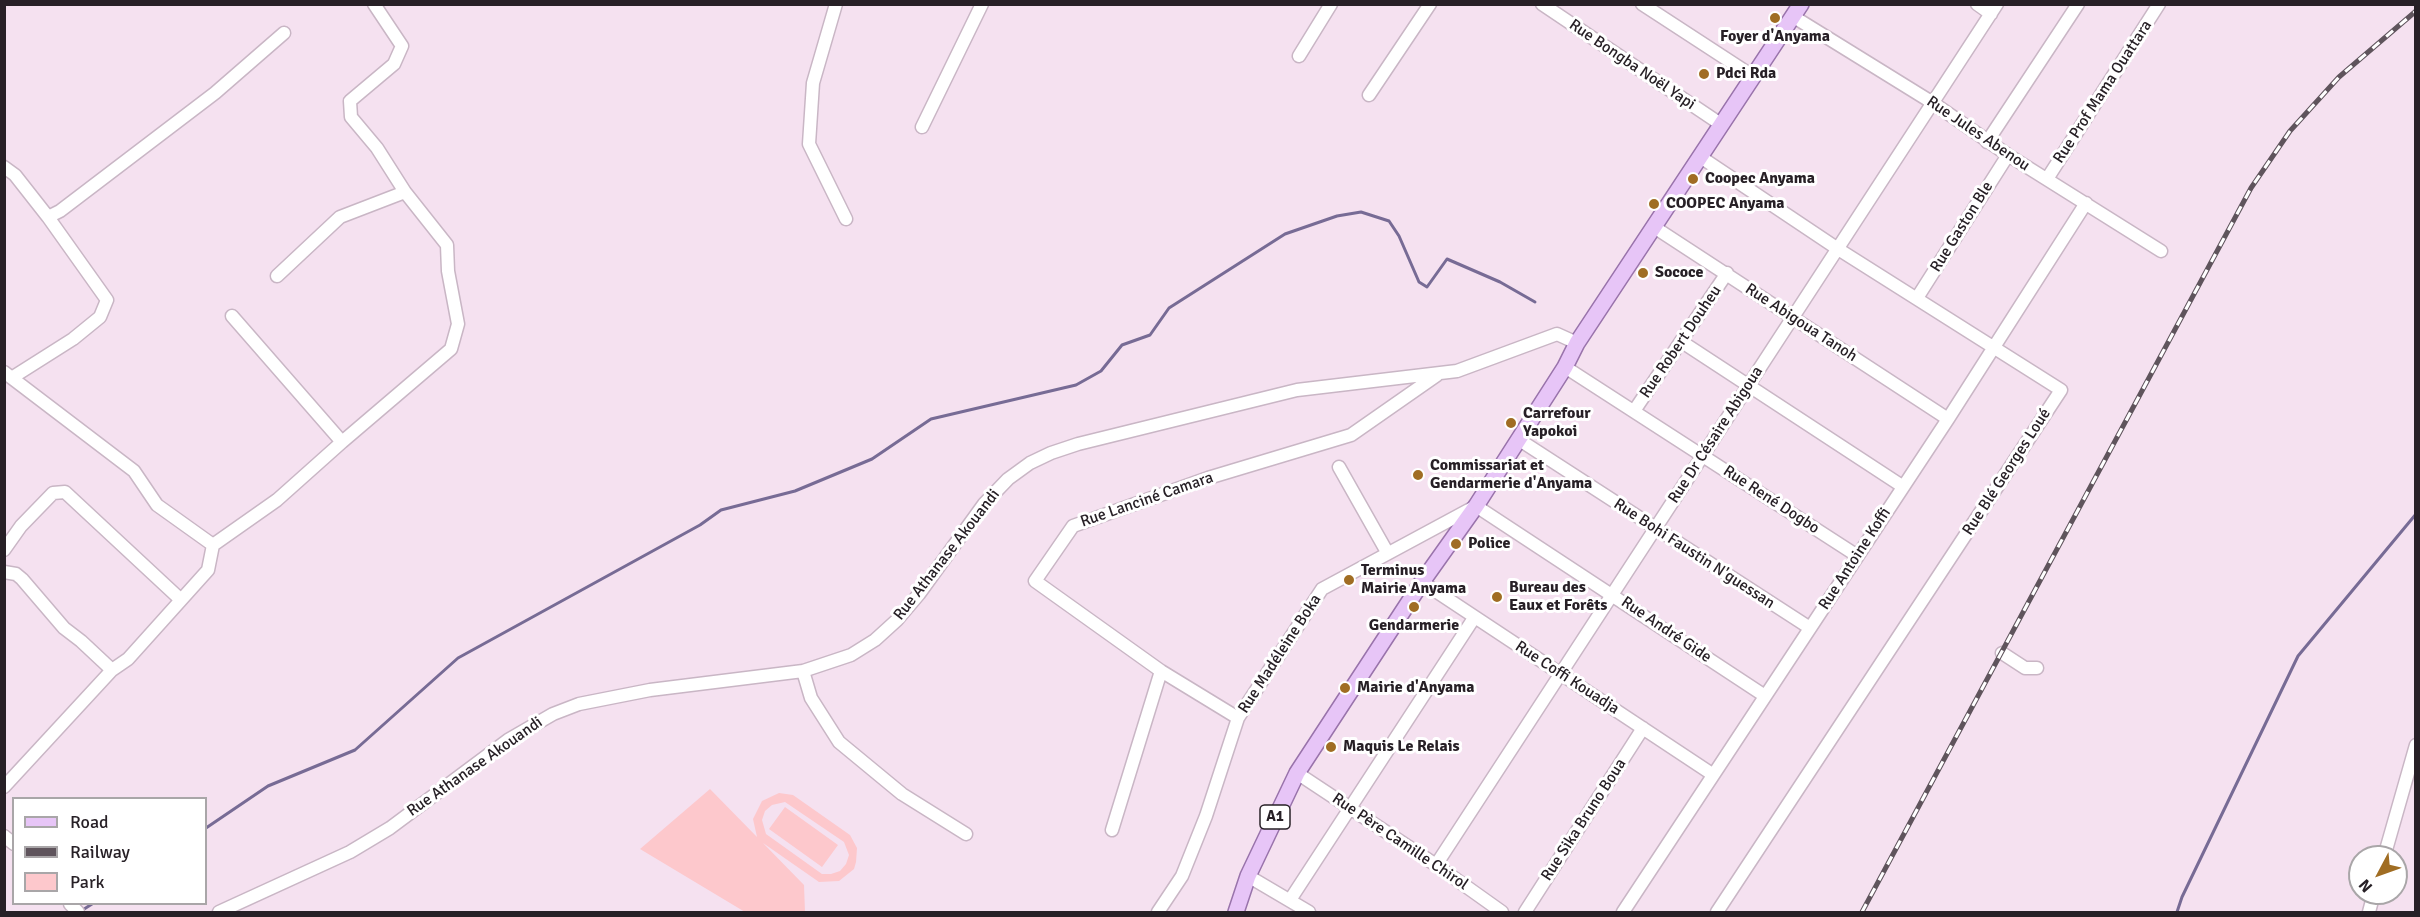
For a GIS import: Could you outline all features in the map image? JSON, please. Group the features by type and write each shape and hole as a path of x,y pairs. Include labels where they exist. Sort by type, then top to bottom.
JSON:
{"main road":[{"name":"A1","path":"1236,912 1248,876 1297,773 1422,582 1476,506 1565,366 1577,343 1702,158 1798,10"}],"street":[{"path":"4,788 112,670 128,659 208,570 213,545 277,500 451,349 458,324 448,271 447,245 405,192 377,148 351,117 350,101 394,64 402,46 374,4"},
{"path":"836,4 813,83 809,144 846,219"},
{"path":"922,127 982,4"},
{"path":"1299,56 1331,4"},
{"path":"1369,94 1430,4"},
{"name":"Rue Bongba Noël Yapi","path":"1542,4 1722,124"},
{"path":"1642,4 1754,77"},
{"path":"1977,4 1994,9"},
{"path":"1987,142 2078,4"},
{"name":"Rue Prof Mama Ouattara","path":"2047,179 2159,4"},
{"name":"Rue Dr Césaire Abigoua","path":"1436,865 1994,9"},
{"name":"Rue Jules Abenou","path":"1798,10 1987,142 2161,251"},
{"path":"48,217 60,211 215,93 284,33"},
{"name":"Rue Gaston Ble","path":"1917,298 2008,155"},
{"name":"Rue Blé Georges Loué","path":"1702,158 1838,249 2061,390 1717,912"},
{"path":"4,167 15,175 48,217 107,300 100,317 73,339 9,374 134,471 156,505 213,545"},
{"path":"277,276 340,217 405,192"},
{"name":"Rue Antoine Koffi","path":"1623,912 1856,555 1948,419 2086,203"},
{"name":"Rue Abigoua Tanoh","path":"1654,226 1948,419"},
{"name":"Rue Robert Douheu","path":"1634,411 1726,273"},
{"path":"232,316 342,442"},
{"name":"Rue Athanase Akouandi","path":"219,912 350,852 390,828 508,740 553,714 579,704 641,692 803,671 851,655 875,640 897,620 919,594 984,504 1008,479 1030,463 1051,453 1078,444 1297,390 1457,371 1557,334 1577,343"},
{"path":"1682,342 1902,486"},
{"name":"Rue René Dogbo","path":"1565,366 1856,555"},
{"name":"Rue Lanciné Camara","path":"1238,718 1161,671 1035,581 1073,526 1208,478 1351,435 1438,374"},
{"name":"Rue Bohi Faustin N'guessan","path":"1518,439 1810,628"},
{"path":"1339,467 1387,552"},
{"path":"4,550 21,526 53,493 65,492 180,599"},
{"name":"Rue Madéleine Boka","path":"1158,912 1182,876 1206,816 1238,718 1322,589 1476,506"},
{"name":"Rue André Gide","path":"1476,506 1765,696"},
{"path":"4,572 16,574 22,579 64,628 112,670"},
{"name":"Rue Coffi Kouadja","path":"1422,582 1712,774"},
{"path":"1290,900 1474,618"},
{"path":"2002,654 2025,668 2037,668"},
{"path":"803,671 811,698 839,742 902,794 966,834"},
{"path":"1112,830 1161,671"},
{"name":"Rue Sika Bruno Boua","path":"1525,912 1643,728"},
{"path":"2387,845 2415,745"},
{"name":"Rue Père Camille Chirol","path":"1297,773 1436,865 1502,912"},
{"path":"1248,876 1309,912"}],"green space":[{"path":"710,789 757,837 753,819 762,801 779,793 793,795 850,835 857,848 854,869 839,881 819,882 763,843 804,885 805,912 745,912 640,849","holes":["785,802 844,842 849,855 846,864 840,871 822,874 766,834 762,820 765,811 772,805"]},
{"path":"785,807 838,845 822,867 769,829"}],"waterway":[{"path":"207,827 268,786 355,750 458,658 700,525 721,510 795,491 872,459 931,419 1076,385 1101,371 1122,345 1150,335 1169,308 1285,234 1337,216 1361,212 1389,221 1399,236 1419,282 1427,287 1447,259 1500,282 1535,302"},
{"path":"2177,912 2182,897 2298,656 2416,514"},
{"path":"81,911 90,905"}],"railway":[{"path":"1862,912 2251,188 2290,131 2339,77 2416,11"}],"place":[{"name":"Foyer d'Anyama","path":"1775,18"},
{"name":"Pdci Rda","path":"1704,74"},
{"name":"Coopec Anyama","path":"1693,179"},
{"name":"COOPEC Anyama","path":"1654,204"},
{"name":"Sococe","path":"1643,273"},
{"name":"Carrefour Yapokoi","path":"1511,423"},
{"name":"Commissariat et Gendarmerie d'Anyama","path":"1418,475"},
{"name":"Police","path":"1456,544"},
{"name":"Terminus Mairie Anyama","path":"1349,580"},
{"name":"Bureau des Eaux et Forêts","path":"1497,597"},
{"name":"Gendarmerie","path":"1414,607"},
{"name":"Mairie d'Anyama","path":"1345,688"},
{"name":"Maquis Le Relais","path":"1331,747"}]}
